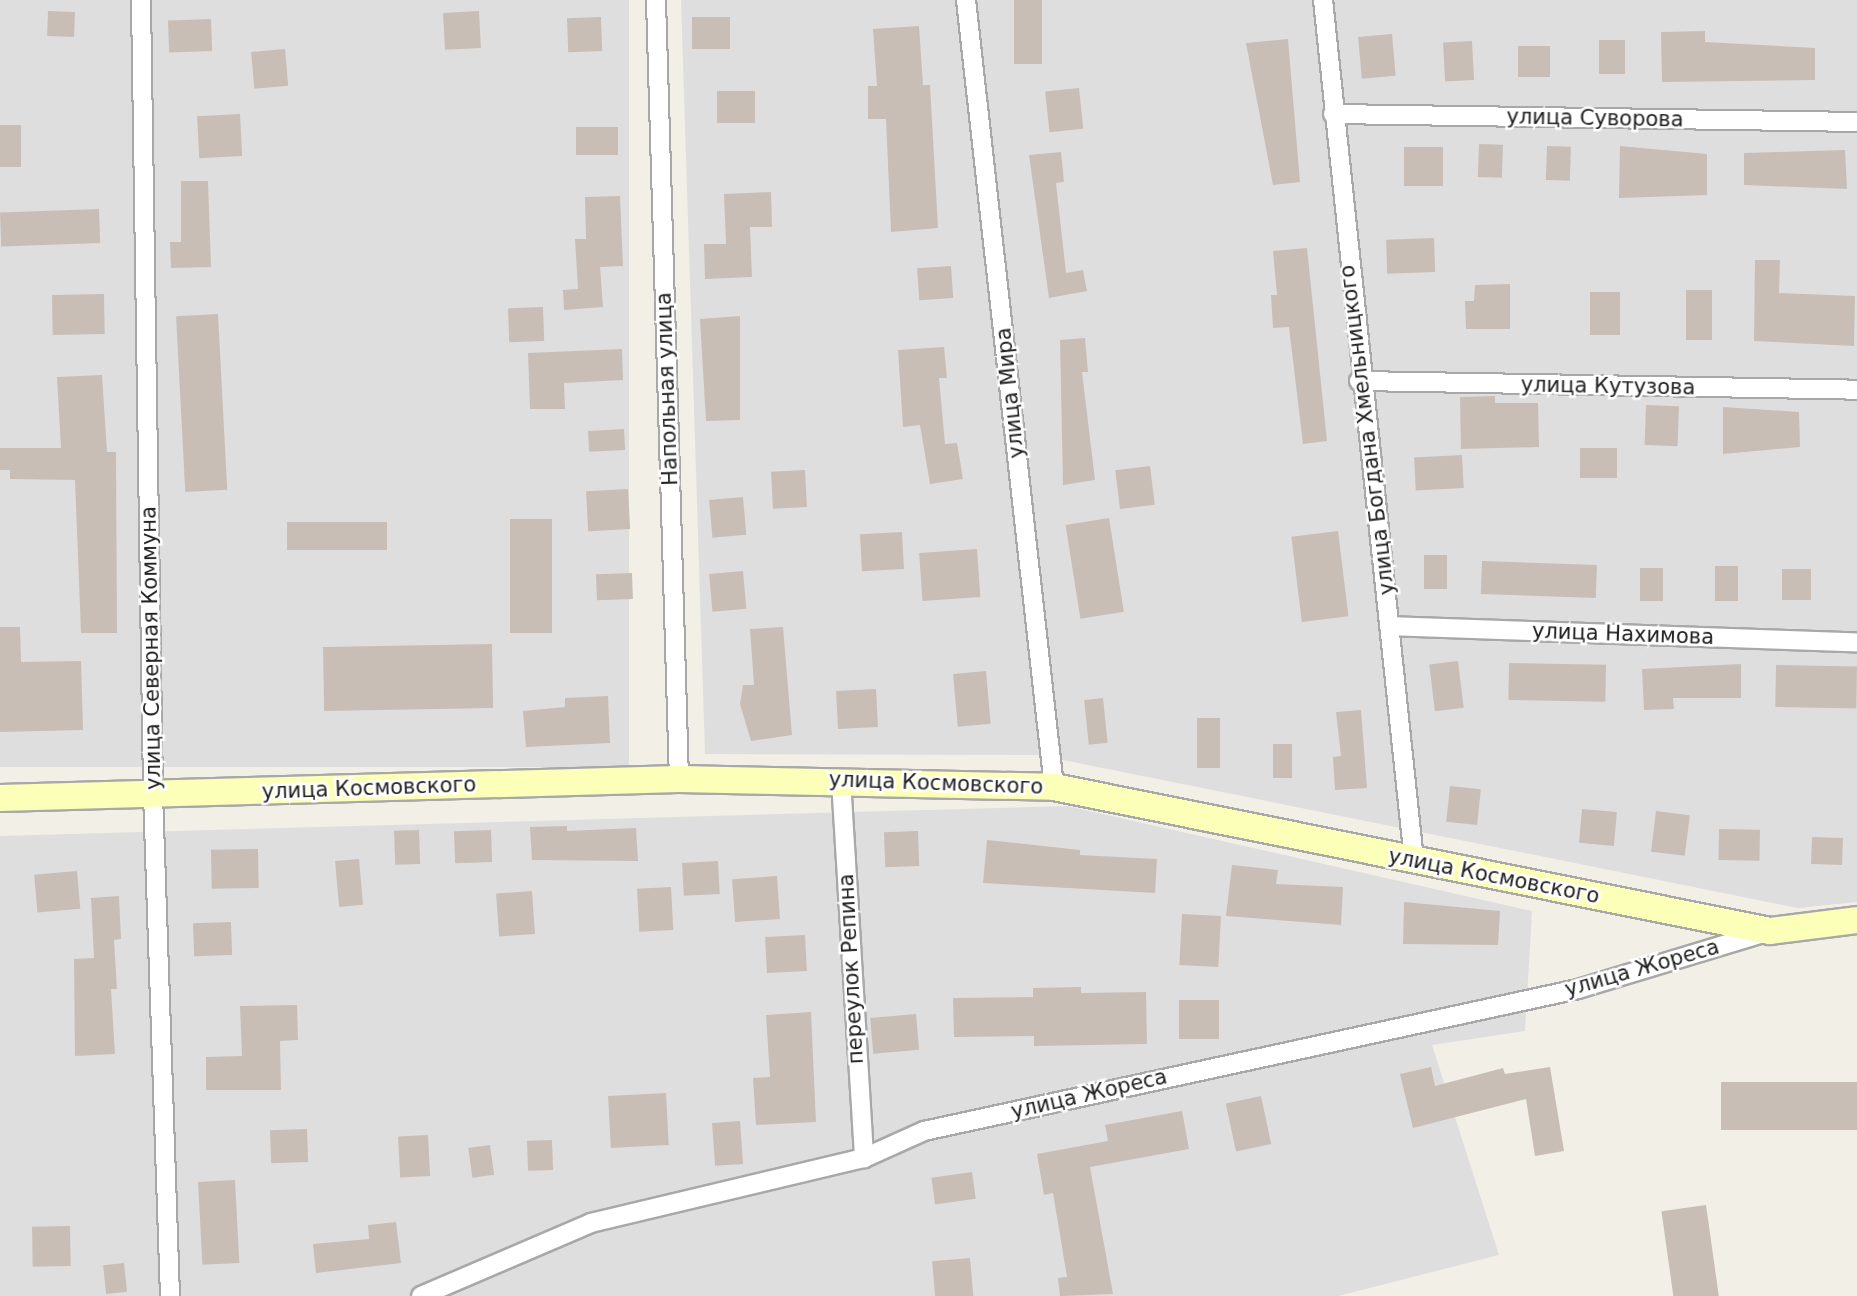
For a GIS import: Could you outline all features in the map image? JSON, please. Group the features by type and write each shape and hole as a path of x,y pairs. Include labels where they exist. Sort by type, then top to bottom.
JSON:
{"main road":[{"name":"улица Космовского","path":"0,798 679,779 841,780 1054,787 1770,931 1857,920"}],"street":[{"name":"улица Северная Коммуна","path":"141,0 153,794 170,1296"},
{"name":"Напольная улица","path":"656,0 679,779"},
{"name":"улица Мира","path":"966,0 1054,787"},
{"name":"улица Богдана Хмельницкого","path":"1323,0 1359,381 1414,860"},
{"name":"улица Суворова","path":"1333,114 1857,122"},
{"name":"улица Кутузова","path":"1359,381 1857,390"},
{"name":"улица Нахимова","path":"1389,626 1857,642"},
{"name":"переулок Репина","path":"841,780 864,1158"},
{"name":"улица Жореса","path":"421,1296 591,1223 864,1158 924,1131 1578,989 1770,931"}],"shaded area":[{"path":"0,0 629,0 629,767 0,767"},
{"path":"681,0 1857,0 1857,902 1798,908 1038,755 705,754"},
{"path":"1067,806 1532,911 1525,1031 1432,1045 1499,1255 1338,1296 0,1296 0,836"}],"building":[{"path":"1014,0 1042,0 1042,64 1014,64"},
{"path":"48,11 75,12 74,37 47,36"},
{"path":"479,11 481,48 445,50 443,13"},
{"path":"601,17 602,51 568,52 567,18"},
{"path":"692,17 730,17 730,49 692,49"},
{"path":"211,19 212,51 169,52 168,21"},
{"path":"919,26 923,85 930,85 938,228 891,232 886,119 868,119 868,86 877,86 873,29"},
{"path":"1705,31 1705,42 1815,48 1815,80 1662,82 1661,32"},
{"path":"1392,34 1396,76 1362,79 1358,37"},
{"path":"1288,39 1300,182 1273,185 1246,43"},
{"path":"1599,40 1625,40 1625,74 1599,74"},
{"path":"1472,41 1474,80 1445,81 1443,43"},
{"path":"1518,46 1550,46 1550,77 1518,77"},
{"path":"285,49 288,86 254,89 251,52"},
{"path":"1079,88 1083,129 1049,132 1045,92"},
{"path":"717,91 755,91 755,123 717,123"},
{"path":"240,114 242,156 199,158 197,116"},
{"path":"0,125 21,125 21,167 0,167"},
{"path":"576,127 618,127 618,155 576,155"},
{"path":"1479,144 1503,145 1502,178 1478,177"},
{"path":"1547,146 1571,147 1570,181 1546,180"},
{"path":"1620,146 1707,154 1707,195 1619,198"},
{"path":"1404,147 1443,147 1443,186 1404,186"},
{"path":"1845,150 1847,189 1744,185 1744,153"},
{"path":"1061,152 1064,182 1056,183 1066,273 1083,270 1087,291 1049,298 1029,155"},
{"path":"181,181 208,181 211,267 171,268 170,242 181,242"},
{"path":"771,192 772,227 750,227 752,277 705,279 704,244 726,244 724,194"},
{"path":"620,196 623,266 600,267 603,307 564,310 563,290 578,289 575,239 586,239 585,197"},
{"path":"99,209 100,243 1,246 0,212"},
{"path":"1434,238 1435,272 1387,274 1386,240"},
{"path":"1307,248 1327,441 1303,444 1289,327 1273,328 1271,295 1277,295 1273,251"},
{"path":"1755,260 1780,260 1779,293 1855,296 1854,346 1754,341"},
{"path":"951,266 953,298 919,300 917,268"},
{"path":"1510,284 1510,329 1466,329 1465,301 1474,301 1475,285"},
{"path":"1686,290 1712,290 1712,340 1686,340"},
{"path":"1590,292 1620,292 1620,335 1590,335"},
{"path":"104,294 105,334 53,335 52,295"},
{"path":"543,307 544,341 509,342 508,308"},
{"path":"218,314 227,490 185,492 176,316"},
{"path":"740,316 740,420 706,421 700,319"},
{"path":"1085,338 1088,372 1082,372 1095,480 1063,485 1060,340"},
{"path":"944,347 947,378 939,378 945,444 957,443 963,479 930,484 920,425 903,427 898,350"},
{"path":"622,349 623,380 564,383 565,409 530,409 528,353"},
{"path":"102,375 107,452 116,452 117,633 81,633 75,480 10,479 10,470 0,470 0,448 61,448 57,377"},
{"path":"1495,396 1495,403 1538,403 1539,447 1461,449 1460,397"},
{"path":"1646,405 1679,406 1678,446 1645,445"},
{"path":"1723,407 1799,412 1800,447 1723,454"},
{"path":"624,429 625,450 589,452 588,431"},
{"path":"1580,448 1617,448 1617,478 1580,478"},
{"path":"1462,455 1464,488 1416,490 1414,458"},
{"path":"1150,466 1155,505 1120,509 1115,470"},
{"path":"805,470 807,507 773,509 771,472"},
{"path":"628,489 630,529 588,531 586,491"},
{"path":"743,497 746,535 712,538 709,500"},
{"path":"1109,518 1124,612 1080,619 1066,525"},
{"path":"510,519 552,519 552,633 510,633"},
{"path":"287,522 387,522 387,550 287,550"},
{"path":"1338,531 1348,616 1302,622 1291,537"},
{"path":"902,532 904,569 862,571 860,534"},
{"path":"977,549 980,597 922,601 919,553"},
{"path":"1424,555 1447,555 1447,589 1424,589"},
{"path":"1482,561 1597,565 1596,598 1481,594"},
{"path":"1715,566 1738,566 1738,601 1715,601"},
{"path":"1640,568 1663,568 1663,601 1640,601"},
{"path":"1782,569 1811,569 1811,600 1782,600"},
{"path":"743,571 746,609 712,612 709,574"},
{"path":"632,573 633,599 597,600 596,574"},
{"path":"0,627 20,627 21,662 81,661 83,730 0,732"},
{"path":"783,627 792,735 751,741 740,704 743,685 754,685 750,629"},
{"path":"492,644 493,708 324,711 323,647"},
{"path":"1458,661 1464,708 1435,711 1429,665"},
{"path":"1509,663 1606,665 1605,702 1508,700"},
{"path":"1741,664 1741,698 1673,698 1674,709 1644,710 1642,669"},
{"path":"1776,665 1857,666 1856,708 1775,707"},
{"path":"986,671 991,724 958,727 953,674"},
{"path":"876,689 878,727 838,729 836,691"},
{"path":"608,696 610,743 526,747 523,711 565,707 565,698"},
{"path":"1103,698 1108,743 1089,745 1084,700"},
{"path":"1361,710 1367,788 1335,790 1333,757 1341,756 1336,712"},
{"path":"1197,718 1220,718 1220,768 1197,768"},
{"path":"1273,744 1292,744 1292,778 1273,778"},
{"path":"1450,786 1481,789 1477,825 1446,822"},
{"path":"1582,809 1617,812 1614,846 1579,843"},
{"path":"1656,811 1690,815 1685,856 1651,852"},
{"path":"567,826 567,831 636,828 638,861 532,860 530,827"},
{"path":"1719,829 1760,830 1759,861 1718,860"},
{"path":"419,830 420,864 395,865 394,831"},
{"path":"491,830 492,862 455,863 454,831"},
{"path":"918,831 919,866 885,867 884,832"},
{"path":"1812,837 1843,838 1842,865 1811,864"},
{"path":"987,840 1080,850 1080,855 1157,859 1155,893 983,883"},
{"path":"258,849 259,888 212,889 211,850"},
{"path":"359,859 363,905 339,907 335,861"},
{"path":"718,861 720,894 684,896 682,863"},
{"path":"1232,865 1278,870 1276,884 1343,887 1341,925 1226,916"},
{"path":"77,871 80,909 37,913 34,875"},
{"path":"777,876 780,919 735,922 732,879"},
{"path":"671,887 673,930 639,932 637,889"},
{"path":"532,891 535,934 499,936 496,894"},
{"path":"119,896 121,939 114,940 117,989 111,989 115,1054 75,1056 74,959 94,958 91,898"},
{"path":"1404,902 1500,911 1498,945 1403,944"},
{"path":"1182,914 1221,916 1218,967 1179,965"},
{"path":"231,922 232,955 194,956 193,923"},
{"path":"805,935 807,971 767,973 765,937"},
{"path":"1081,987 1081,993 1146,992 1147,1044 1034,1046 1034,1036 954,1037 953,998 1033,997 1033,988"},
{"path":"1179,1000 1219,1000 1219,1039 1179,1039"},
{"path":"297,1005 298,1040 280,1041 281,1090 206,1090 206,1057 242,1056 240,1006"},
{"path":"811,1012 816,1122 756,1125 753,1078 770,1077 766,1015"},
{"path":"916,1014 919,1050 873,1054 870,1018"},
{"path":"1431,1067 1435,1086 1503,1068 1505,1074 1550,1067 1564,1151 1535,1156 1526,1099 1413,1128 1400,1074"},
{"path":"1721,1082 1857,1082 1857,1130 1721,1130"},
{"path":"666,1093 669,1145 611,1148 608,1096"},
{"path":"1261,1096 1271,1144 1236,1151 1226,1103"},
{"path":"1182,1111 1189,1149 1090,1167 1113,1294 1060,1296 1058,1278 1067,1277 1053,1193 1044,1195 1037,1154 1108,1141 1105,1125"},
{"path":"740,1121 743,1164 715,1166 712,1123"},
{"path":"307,1129 308,1162 271,1163 270,1130"},
{"path":"428,1135 430,1176 400,1178 398,1137"},
{"path":"552,1140 553,1170 528,1171 527,1141"},
{"path":"490,1145 494,1175 472,1178 468,1148"},
{"path":"972,1172 976,1199 935,1204 931,1178"},
{"path":"235,1180 239,1263 202,1265 198,1182"},
{"path":"1706,1205 1719,1296 1673,1296 1661,1211"},
{"path":"396,1222 401,1263 316,1273 313,1244 369,1239 368,1225"},
{"path":"70,1226 71,1266 33,1267 32,1227"},
{"path":"970,1258 973,1296 935,1296 932,1261"},
{"path":"124,1263 127,1292 106,1294 103,1265"}]}
